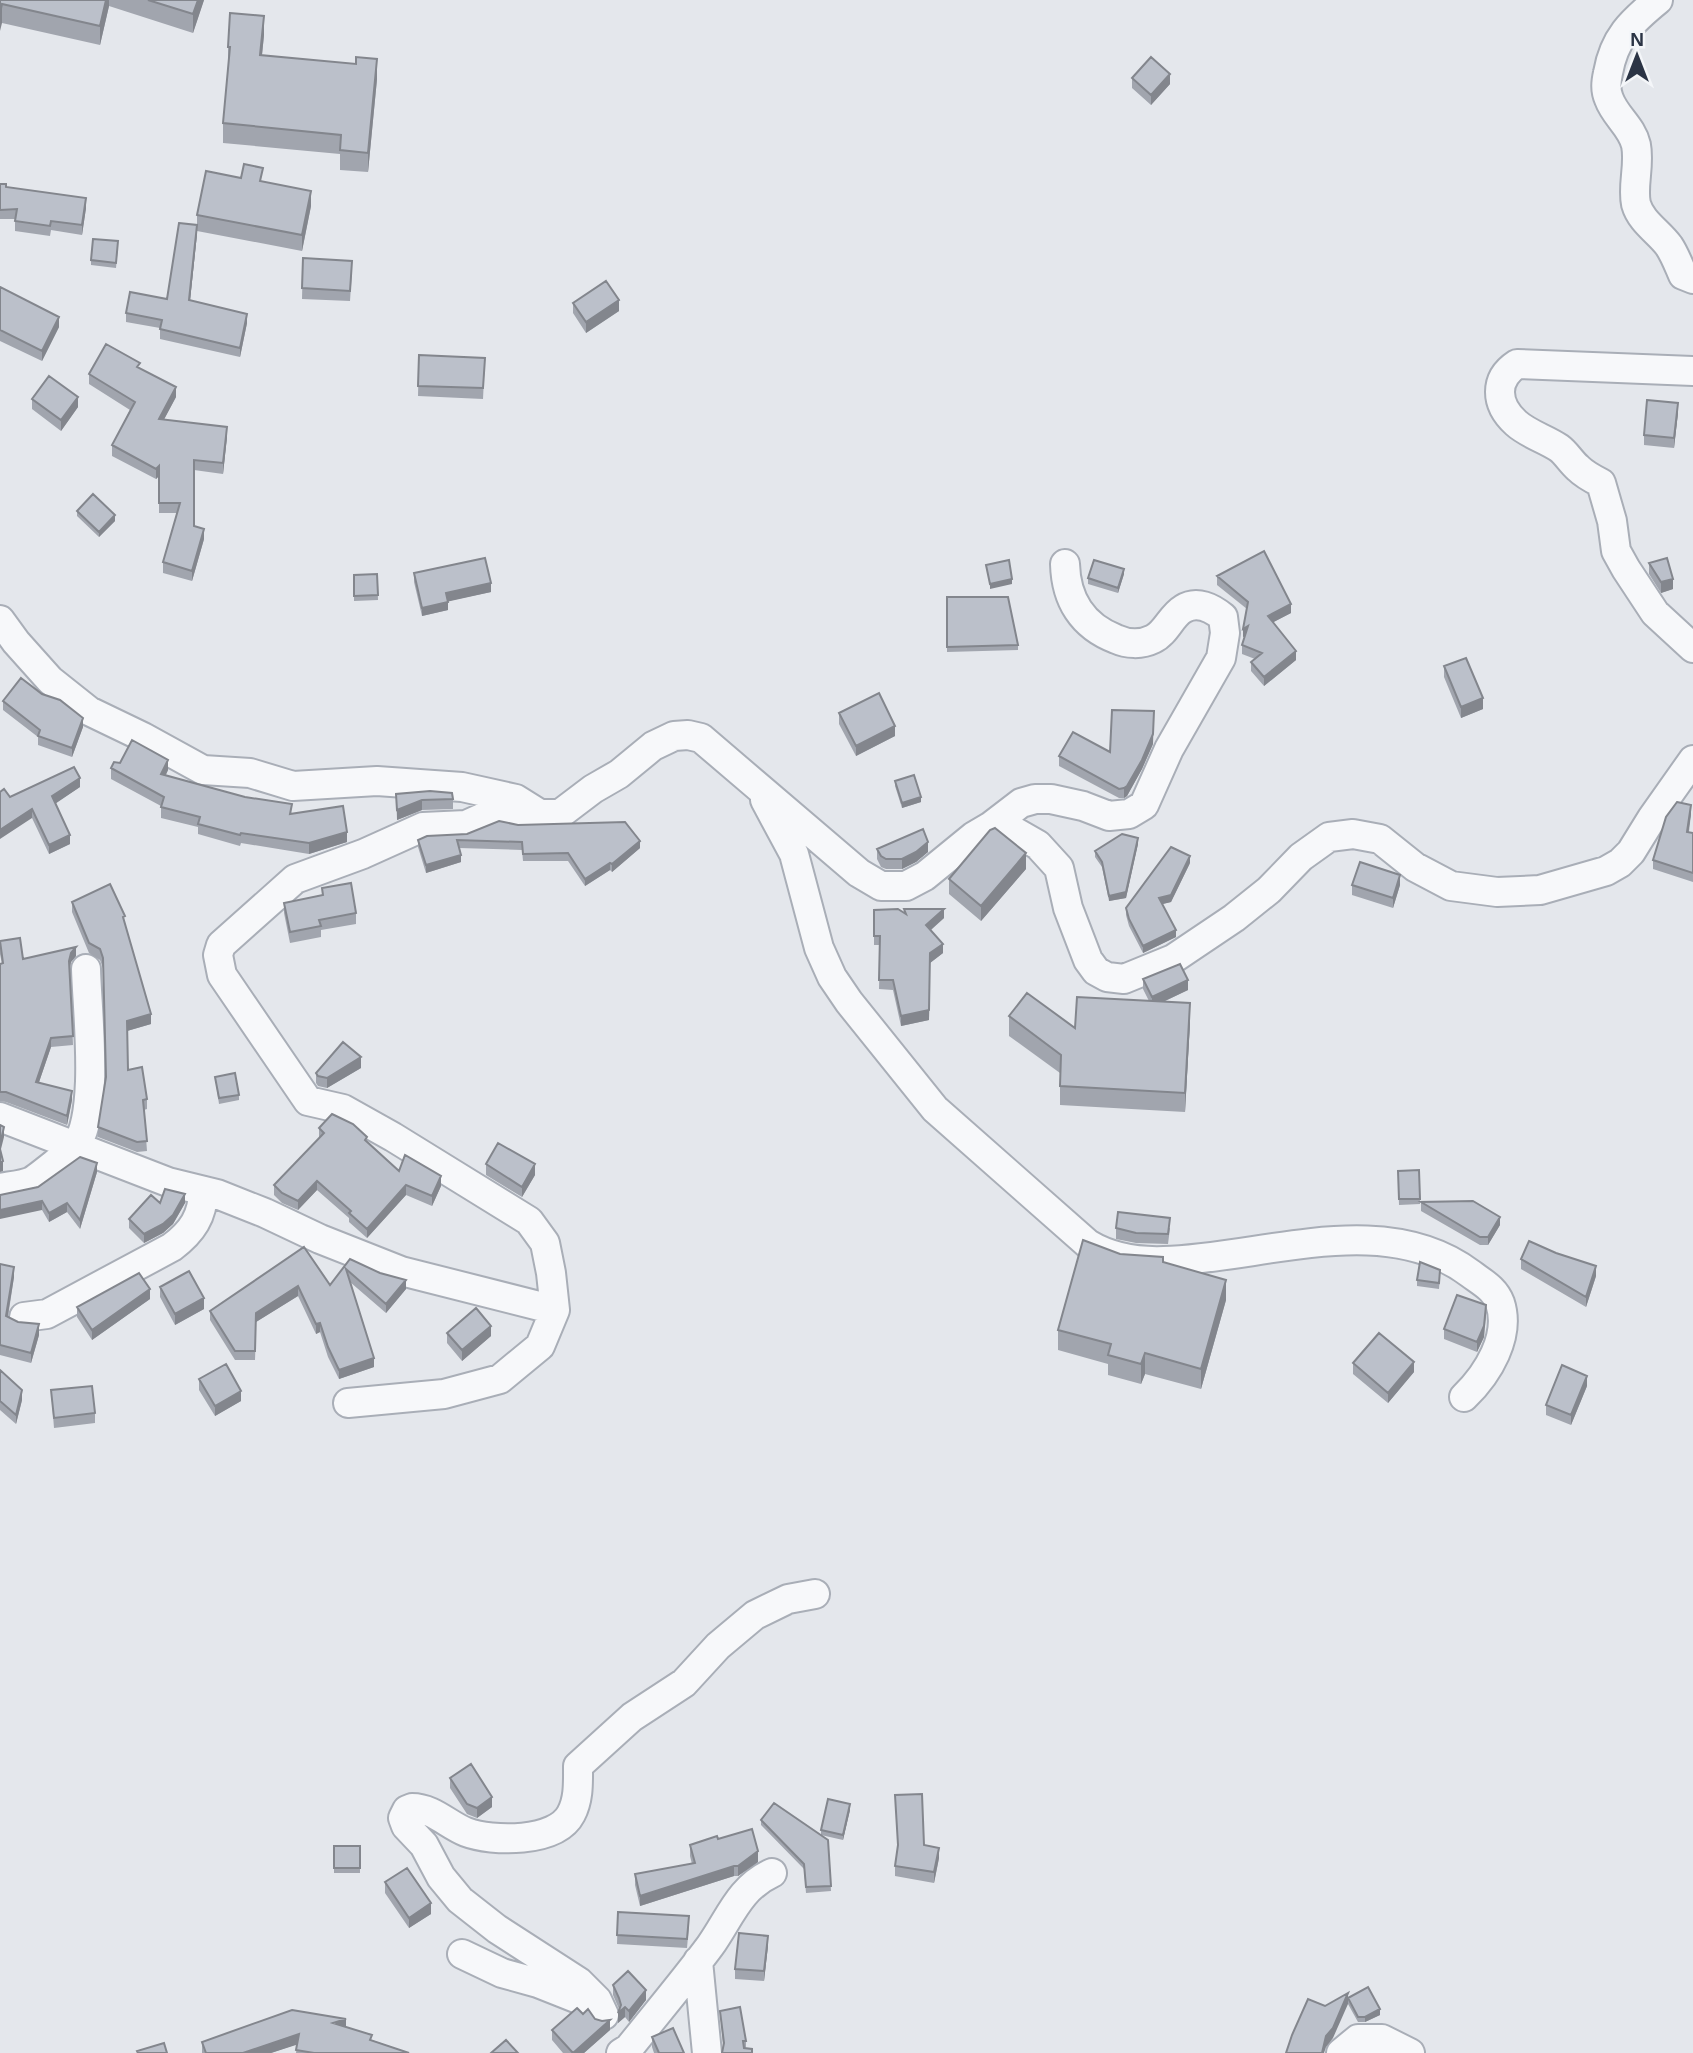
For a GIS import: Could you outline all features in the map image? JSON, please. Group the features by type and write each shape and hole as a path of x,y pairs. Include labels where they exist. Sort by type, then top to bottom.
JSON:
{"street":[{"path":"1658,0 1634,19 1616,42 1610,58 1606,87 1613,107 1627,126 1636,146 1638,169 1635,200 1638,209 1670,247 1683,275 1693,279"},
{"path":"1693,371 1517,363 1505,372 1499,391 1515,423 1562,450 1580,470 1601,483 1612,521 1616,551 1626,569 1655,613 1693,648"},
{"path":"348,1403 444,1394 500,1379 540,1346 555,1310 545,1243 529,1221 393,1137 343,1109 308,1101 222,975 218,956 221,945 295,879 363,854 423,827 466,825 497,811 517,816 560,814 593,789 619,774 653,746 674,736 701,738 859,873 881,886 906,886 925,876 974,836 991,827 1021,803 1035,799 1051,799 1083,806 1109,816 1129,814 1144,805 1169,749 1221,658 1225,633 1223,617 1211,608 1197,605 1183,609 1154,639 1137,643 1124,642 1089,625 1080,614 1065,579 1065,564"},
{"path":"0,620 50,680 89,711 144,737 203,770 250,774 293,786 377,781 462,787 516,799 540,814"},
{"path":"991,827 1026,836 1045,851 1059,868 1068,908 1088,960 1096,971 1107,977 1124,979 1173,959 1234,918 1269,890 1301,857 1329,836 1353,834 1381,839 1415,867 1451,886 1486,890 1540,890 1606,871 1620,863 1631,852 1693,760"},
{"path":"757,785 794,855 819,948 832,977 849,1002 935,1109 1088,1244 1103,1253 1130,1260 1165,1261 1328,1242 1386,1241 1426,1250 1462,1267 1496,1292 1504,1317 1503,1334 1489,1364 1478,1384 1464,1397"},
{"path":"0,1188 32,1181 75,1147 85,1122 89,1087 86,969"},
{"path":"0,1117 169,1182 265,1213 320,1239 401,1271 555,1310"},
{"path":"24,1317 47,1314 172,1247 185,1237 201,1213 203,1191"},
{"path":"604,2015 597,2000 579,1982 460,1900 441,1877 424,1845 406,1826 403,1818 405,1814 412,1808 423,1809 463,1830 494,1838 514,1839 552,1830 570,1817 577,1794 579,1766 632,1717 684,1683 718,1646 764,1609 788,1599 815,1594"},
{"path":"462,1954 502,1973 570,1994 615,2025 627,2051 713,1942 741,1895 759,1878 772,1873"},
{"path":"698,1961 707,2053"},
{"path":"1341,2053 1358,2039 1382,2039 1410,2053"}],"building":[{"path":"0,0 106,0 100,26 2,4 0,13"},
{"path":"148,0 198,0 193,14"},
{"path":"230,13 264,16 260,55 356,64 356,57 377,59 368,153 340,150 341,135 223,123 230,47"},
{"path":"1151,57 1170,74 1151,95 1132,78"},
{"path":"244,164 263,168 260,181 311,191 302,235 197,215 206,171 241,178"},
{"path":"0,184 86,198 82,225 51,221 50,226 15,221 17,209 0,210"},
{"path":"179,223 197,225 189,300 247,314 240,348 160,329 162,320 126,313 130,292 167,299"},
{"path":"93,239 118,241 116,263 91,260"},
{"path":"303,258 352,261 350,291 302,288"},
{"path":"606,281 619,300 586,322 573,303"},
{"path":"0,287 59,317 42,351 0,330"},
{"path":"106,344 140,363 137,367 176,387 159,419 227,427 223,463 194,460 194,526 204,529 192,571 163,562 180,503 159,503 159,466 156,469 112,445 135,402 89,374"},
{"path":"419,355 485,358 483,388 418,386"},
{"path":"49,376 78,397 61,420 32,399"},
{"path":"1647,400 1678,403 1674,438 1644,435"},
{"path":"93,494 115,515 99,532 77,511"},
{"path":"1264,551 1291,604 1268,616 1296,651 1264,677 1251,662 1262,653 1242,645 1248,626 1243,629 1248,602 1217,576"},
{"path":"485,558 491,583 446,593 448,602 422,608 414,573"},
{"path":"1667,558 1673,579 1661,582 1649,563"},
{"path":"1009,560 1012,579 990,584 986,565"},
{"path":"1094,560 1124,569 1118,588 1088,578"},
{"path":"377,574 378,595 354,596 354,575"},
{"path":"947,597 1008,597 1018,645 947,647"},
{"path":"1466,658 1483,698 1461,707 1444,666"},
{"path":"21,678 42,694 60,700 83,718 72,748 38,736 40,730 3,701"},
{"path":"879,693 895,726 856,746 839,713"},
{"path":"1112,710 1154,711 1153,734 1142,760 1127,786 1119,789 1059,756 1073,732 1110,752"},
{"path":"132,740 168,760 161,774 245,797 292,804 290,814 343,806 347,832 309,843 241,833 240,835 198,824 200,817 161,807 164,797 111,768 114,762 120,763"},
{"path":"74,767 80,778 52,796 70,835 49,845 32,809 0,830 0,792 4,789 10,797"},
{"path":"914,775 921,797 902,803 895,781"},
{"path":"430,791 452,793 453,799 422,800 397,810 396,794"},
{"path":"1677,802 1691,805 1687,832 1693,833 1693,873 1653,860 1666,817"},
{"path":"499,821 518,825 625,822 640,841 612,864 585,879 568,853 523,854 522,842 457,840 461,855 426,865 418,840 427,836 467,834"},
{"path":"995,828 1026,853 981,906 949,879 990,830"},
{"path":"923,829 928,842 902,859 886,859 877,849"},
{"path":"1122,834 1138,838 1126,892 1109,896 1102,862 1095,851"},
{"path":"1171,847 1190,856 1171,895 1159,898 1176,930 1143,946 1126,908"},
{"path":"1360,862 1400,875 1393,898 1352,885"},
{"path":"351,883 356,913 319,920 321,926 290,932 284,903 323,895 322,888"},
{"path":"110,884 125,916 123,917 151,1014 127,1021 128,1070 142,1067 147,1099 143,1100 147,1141 137,1142 98,1127 106,1077 103,958 100,949 89,943 72,902"},
{"path":"898,909 906,914 904,909 944,909 926,925 943,944 930,953 929,1010 901,1016 893,980 879,980 880,936 874,936 874,910"},
{"path":"20,938 23,959 76,947 69,961 73,1036 51,1038 36,1082 72,1091 67,1116 0,1092 0,964 3,963 0,941"},
{"path":"1180,964 1188,980 1152,997 1143,979"},
{"path":"1027,993 1075,1028 1077,997 1190,1003 1185,1093 1060,1086 1061,1055 1009,1016"},
{"path":"343,1042 361,1057 327,1078 318,1076 316,1073"},
{"path":"235,1073 239,1095 219,1098 215,1077"},
{"path":"332,1114 353,1124 367,1137 365,1140 399,1171 405,1155 441,1176 432,1196 406,1185 367,1229 317,1181 298,1201 282,1193 274,1185 324,1133 319,1128"},
{"path":"0,1125 4,1127 0,1144"},
{"path":"498,1143 535,1164 522,1187 486,1164"},
{"path":"80,1157 97,1163 80,1220 67,1203 49,1213 42,1201 0,1210 0,1195 38,1187"},
{"path":"1419,1170 1420,1199 1399,1199 1398,1171"},
{"path":"165,1189 185,1194 173,1215 144,1234 129,1219 151,1195 160,1203"},
{"path":"1473,1201 1500,1217 1488,1237 1480,1237 1421,1202"},
{"path":"1118,1212 1170,1218 1168,1234 1136,1233 1116,1228"},
{"path":"1083,1240 1120,1254 1163,1257 1163,1262 1226,1280 1201,1369 1145,1353 1141,1364 1108,1355 1111,1344 1058,1330"},
{"path":"1529,1241 1596,1266 1586,1297 1521,1259"},
{"path":"304,1247 330,1285 350,1259 380,1273 406,1280 386,1304 346,1269 374,1358 339,1370 320,1323 316,1324 298,1286 256,1313 255,1351 235,1351 210,1311"},
{"path":"1420,1262 1440,1270 1439,1283 1417,1280"},
{"path":"0,1264 14,1267 6,1316 18,1322 39,1324 31,1353 0,1345"},
{"path":"189,1271 204,1298 175,1314 160,1287"},
{"path":"139,1273 150,1289 92,1330 77,1307"},
{"path":"1457,1295 1486,1305 1484,1326 1477,1342 1444,1329"},
{"path":"476,1308 491,1326 462,1350 447,1333"},
{"path":"1379,1333 1414,1362 1388,1393 1353,1363"},
{"path":"226,1364 241,1391 215,1406 199,1379"},
{"path":"1562,1365 1587,1376 1571,1415 1546,1405"},
{"path":"0,1370 22,1390 16,1415 0,1401"},
{"path":"92,1386 95,1413 54,1418 51,1390"},
{"path":"471,1764 492,1797 477,1808 467,1804 450,1778"},
{"path":"922,1794 924,1845 939,1848 934,1872 895,1866 898,1845 895,1795"},
{"path":"828,1799 850,1804 843,1835 821,1830"},
{"path":"774,1803 828,1840 831,1886 806,1887 804,1864 761,1820"},
{"path":"752,1829 758,1851 738,1866 640,1896 635,1874 695,1863 690,1845"},
{"path":"334,1846 360,1846 360,1868 334,1868"},
{"path":"407,1868 431,1903 409,1918 385,1882"},
{"path":"618,1912 689,1916 687,1939 617,1935"},
{"path":"739,1933 768,1936 764,1971 735,1969"},
{"path":"628,1971 646,1990 629,2011 625,2007 618,2013 621,2005 613,1985"},
{"path":"1368,1987 1380,2009 1365,2017 1358,2017 1348,1998"},
{"path":"1348,1993 1333,2028 1326,2036 1322,2053 1286,2053 1308,1999 1325,2006"},
{"path":"740,2007 746,2041 743,2041 744,2048 752,2049 752,2053 722,2053 724,2043 720,2011"},
{"path":"577,2008 583,2014 588,2009 595,2019 610,2020 573,2053 552,2030"},
{"path":"292,2010 346,2019 333,2023 372,2035 370,2040 409,2053 314,2053 296,2050 299,2034 243,2053 206,2053 202,2042"},
{"path":"673,2028 684,2053 659,2053 652,2037"},
{"path":"506,2040 518,2053 491,2053"},
{"path":"164,2043 167,2053 137,2051"}]}
